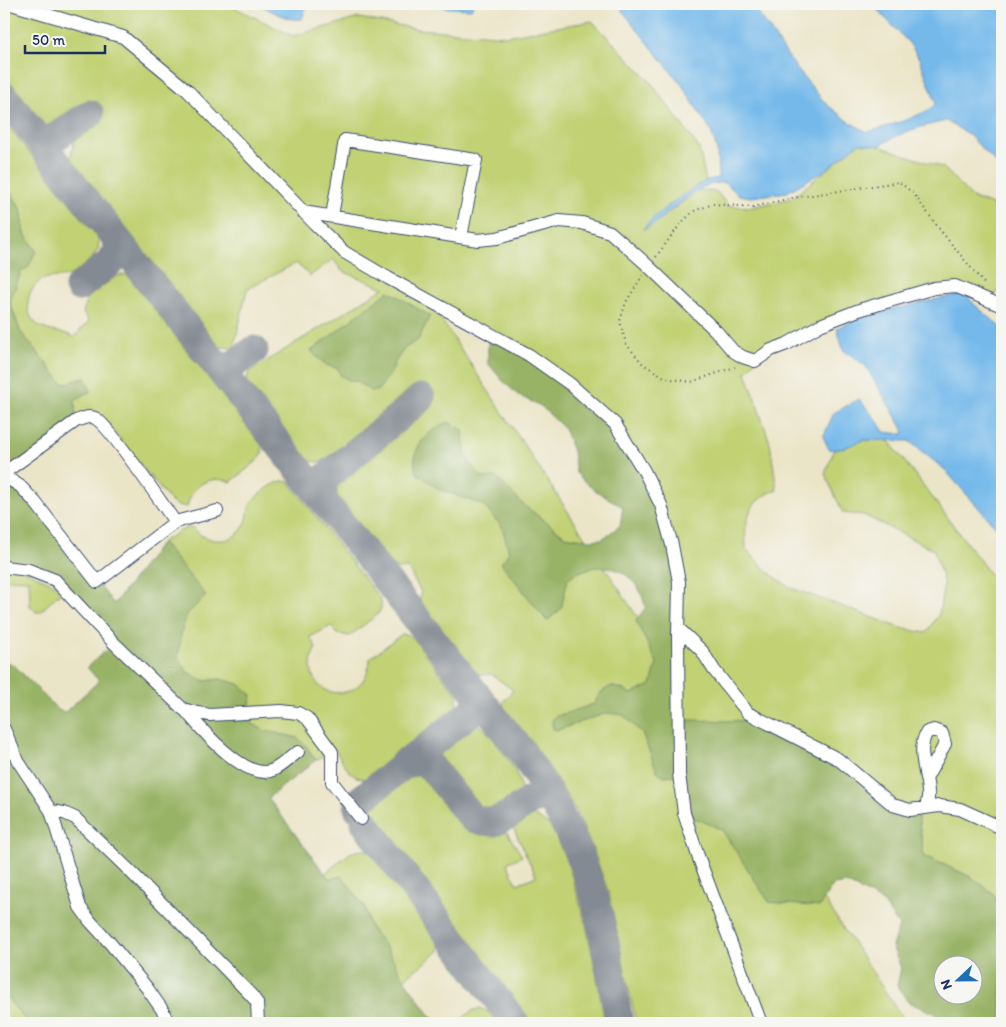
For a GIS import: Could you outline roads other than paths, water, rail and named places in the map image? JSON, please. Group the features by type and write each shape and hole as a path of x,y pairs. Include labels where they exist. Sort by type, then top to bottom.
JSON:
{"lane":[{"path":"11,4 123,37 187,90 303,212 344,252 529,355 570,384 615,424 644,471 661,505 672,546 679,582 679,774 684,813 698,856 761,1023"},
{"path":"332,216 345,140 476,160 460,237"},
{"path":"303,212 478,240 497,238 560,221 582,223 610,232 649,266 716,331 733,351 743,357 755,360 771,350 788,344 820,325 859,310 934,288 955,286 1002,306"},
{"path":"175,522 110,432 96,418 89,417 76,421 4,474 20,486 35,502 98,582 175,522 217,511"},
{"path":"4,568 29,570 54,580 114,643 220,747 246,768 263,772 273,771 298,752"},
{"path":"678,628 702,651 714,670 748,713 838,759 893,805 910,810 939,806 960,809 1002,828"},
{"path":"183,709 197,714 210,715 281,711 298,713 307,718 332,752 332,782 361,818"},
{"path":"4,729 18,761 51,812 80,907 147,988 163,1011 168,1023"},
{"path":"926,779 928,793 926,808"},
{"path":"51,812 64,813 75,818 177,918 252,996 257,1003 258,1023"}],"water":[{"path":"258,4 312,4 306,8 302,19 291,19"},
{"path":"435,4 474,4 471,9 448,8"},
{"path":"617,4 752,4 796,68 826,104 851,123 867,132 915,116 932,108 936,103 920,60 910,44 872,4 1002,4 1002,169 968,134 946,121 911,130 879,146 859,143 827,169 787,192 751,197 739,195 726,183 715,183 693,193 654,224 644,229 653,218 682,196 710,179 718,178 717,150 711,131 682,85"},
{"path":"956,295 966,295 1002,328 1002,534 944,469 909,441 863,440 834,450 829,449 824,439 834,413 859,399 884,432 904,433 865,365 843,350 837,328 866,315"}]}
